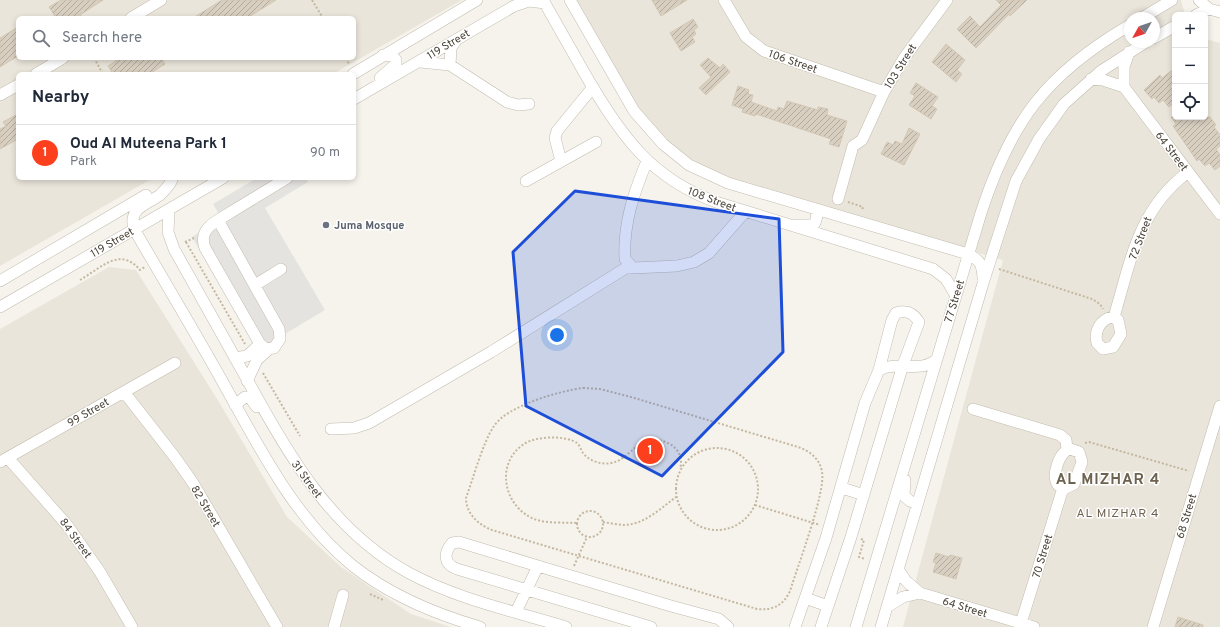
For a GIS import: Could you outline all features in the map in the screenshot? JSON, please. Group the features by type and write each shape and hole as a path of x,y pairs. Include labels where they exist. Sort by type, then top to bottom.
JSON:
{"street":[{"path":"134,16 161,0"},
{"path":"356,72 477,0"},
{"name":"108 Street","path":"570,0 634,111 652,132 676,155 702,172 728,183 968,254"},
{"name":"106 Street","path":"724,0 746,37 764,51 884,92"},
{"name":"103 Street","path":"838,198 852,148 864,138 884,92 916,41 947,0"},
{"path":"1152,12 1172,0"},
{"path":"1199,0 1214,10"},
{"name":"119 Street","path":"356,98 518,3 534,1 544,2"},
{"name":"108 Street","path":"544,2 617,127 647,161 669,179 695,194 745,212 933,269 946,279 956,296"},
{"path":"1160,35 1172,28"},
{"name":"77 Street","path":"856,627 988,190 1005,151 1022,120 1047,88 1073,62 1098,44 1124,29"},
{"path":"450,64 451,48 457,39"},
{"name":"77 Street","path":"881,627 988,266 1016,181 1026,160 1039,139 1064,104 1091,78 1135,48"},
{"path":"1091,78 1103,80 1124,87 1124,67 1128,52"},
{"path":"356,98 395,66 395,58 391,55 383,55"},
{"path":"39,72 60,60"},
{"path":"418,62 450,64 507,102 518,105 529,104"},
{"path":"0,95 16,86"},
{"path":"561,161 555,138 557,131 593,87"},
{"name":"64 Street","path":"1124,87 1220,214"},
{"path":"526,181 596,142"},
{"path":"629,266 625,256 627,220 635,191 647,161"},
{"name":"72 Street","path":"1109,319 1137,241 1148,216 1160,197 1188,172"},
{"name":"119 Street","path":"0,281 172,180"},
{"path":"134,229 132,221 137,210 160,194 173,180"},
{"name":"119 Street","path":"0,307 134,229 169,211 220,180"},
{"path":"264,346 203,243 205,230 218,220 284,180"},
{"path":"789,225 813,224 817,219 815,209"},
{"name":"31 Street","path":"169,211 168,232 172,245 247,381 290,455 323,501 341,520 360,538 390,562 439,588 566,627"},
{"path":"331,429 354,428 369,423 491,352 629,266 640,269 677,266 694,262 709,253 745,212"},
{"path":"218,220 281,334 277,346 264,346 253,358 247,381"},
{"name":"31 Street","path":"134,229 285,489 317,531 339,554 368,576 392,591 436,612 480,627"},
{"path":"968,254 978,259 982,264 984,280"},
{"path":"255,285 281,269"},
{"path":"794,627 842,488 865,403 879,370 892,320 896,313 903,311 912,313 919,322 903,365 864,495 821,627"},
{"path":"235,358 253,358"},
{"path":"879,370 893,365 925,366 937,358"},
{"name":"99 Street","path":"4,460 175,363"},
{"name":"82 Street","path":"124,392 193,483 277,627"},
{"path":"235,405 242,398 250,398 278,445 290,455"},
{"name":"68 Street","path":"1153,627 1220,406"},
{"path":"973,409 1060,435 1066,440 1071,449 1081,455 1082,462 1074,484 1068,488 1063,488 1056,483 1055,476 1062,454 1071,449"},
{"path":"907,458 903,493 910,501 917,504"},
{"name":"84 Street","path":"4,460 67,525 100,572 132,627"},
{"path":"842,488 864,495"},
{"name":"70 Street","path":"1021,623 1063,488"},
{"path":"651,627 527,588 450,566 446,561 445,554 452,543 459,542 719,619 728,627"},
{"path":"516,612 538,566"},
{"name":"64 Street","path":"898,569 906,581 920,593 1034,627"},
{"path":"887,607 903,597 920,593"},
{"path":"334,627 343,595"},
{"path":"805,598 828,606"}],"path":[{"path":"312,0 322,16"},
{"path":"95,60 102,72"},
{"path":"838,198 863,207 858,222"},
{"path":"186,242 300,436"},
{"path":"80,280 116,259 125,258 131,261 140,270 153,262"},
{"path":"988,266 1097,301 1109,319"},
{"path":"577,389 600,389 798,447 809,452 819,463 822,474 822,488 790,591 786,600 777,607 764,610 757,609 579,557 483,527 474,518 466,502 466,498 493,427 504,416 535,400 577,389"},
{"path":"576,523 541,521 534,519 523,512 514,502 505,480 506,469 511,457 524,444 539,438 568,439 579,446 588,457 604,464 622,459 644,442 661,440 671,445 678,451 682,460 676,483 676,497 681,509 689,519 700,526 712,530 725,529 737,524 748,516 755,505 758,491 756,478 750,465 740,455 728,449 714,447 700,450 688,458 680,469"},
{"path":"1071,449 1089,442 1199,474"},
{"path":"603,522 625,525 639,521 655,513 676,497"},
{"path":"585,511 593,511 600,515 603,522 602,530 596,536 587,537 581,534 576,523 579,516 585,511"},
{"path":"569,574 579,557 587,537"}],"highlighted area":[{"path":"575,191 779,219 783,352 662,476 526,406 513,252"}],"shaded area":[{"path":"0,0 462,0 336,72 16,72 16,180 150,180 0,266"},
{"path":"567,0 1181,0 1184,12 1172,12 1172,120 1208,120 1208,40 1220,43 1220,627 903,627 1003,260 737,185 656,139"},
{"path":"254,180 307,180 308,182 265,208 325,310 258,350 192,237 222,219 213,204"},
{"path":"109,267 136,270 219,402 287,517 341,567 411,614 451,627 0,627 0,329"}],"building":[{"path":"61,0 103,0 80,15 81,16 55,16 49,7"},
{"path":"222,0 276,0 250,16 196,16"},
{"path":"652,0 687,0 661,16"},
{"path":"996,0 1027,0 1010,16 1009,14 976,48 957,29 970,16 980,27 1001,5"},
{"path":"693,19 698,27 694,30 696,34 692,37 695,42 681,51 670,33"},
{"path":"16,28 16,57 0,67 0,38"},
{"path":"946,44 965,60 957,70 962,74 956,82 932,62"},
{"path":"708,58 720,68 723,64 730,72 706,95 699,88 711,77 700,65"},
{"path":"162,60 165,64 152,72 112,72 108,66 116,61"},
{"path":"1172,70 1172,84 1170,86 1172,88 1172,104 1169,107 1163,100 1159,103 1154,97 1152,99 1144,90 1160,75 1162,78"},
{"path":"916,83 938,97 932,106 937,109 931,119 909,105 915,96 910,93"},
{"path":"738,86 749,90 748,94 753,95 751,102 777,111 778,107 784,109 787,101 818,110 818,107 828,109 827,115 847,121 839,147 829,144 831,139 756,114 755,116 742,112 743,109 732,105"},
{"path":"16,115 16,140 0,149 0,129 6,126 3,122"},
{"path":"1208,117 1210,117 1216,125 1214,127 1220,135 1220,146 1216,149 1220,155 1220,166 1215,170 1209,163 1205,166 1199,159 1197,161 1173,126 1176,124 1173,120 1208,120"},
{"path":"909,128 920,134 904,165 881,154 887,142 893,145 895,141 902,144"},
{"path":"936,553 949,557 950,555 962,558 956,579 933,572 936,563 933,562"},
{"path":"1178,617 1203,625 1203,627 1175,627"}],"place":[{"name":"Juma Mosque","path":"326,225"},
{"name":"Oud Al Muteena Park 1","path":"650,451"}],"district":[{"name":"AL MIZHAR 4","path":"1108,479"},
{"name":"AL MIZHAR 4","path":"1118,513"}]}
